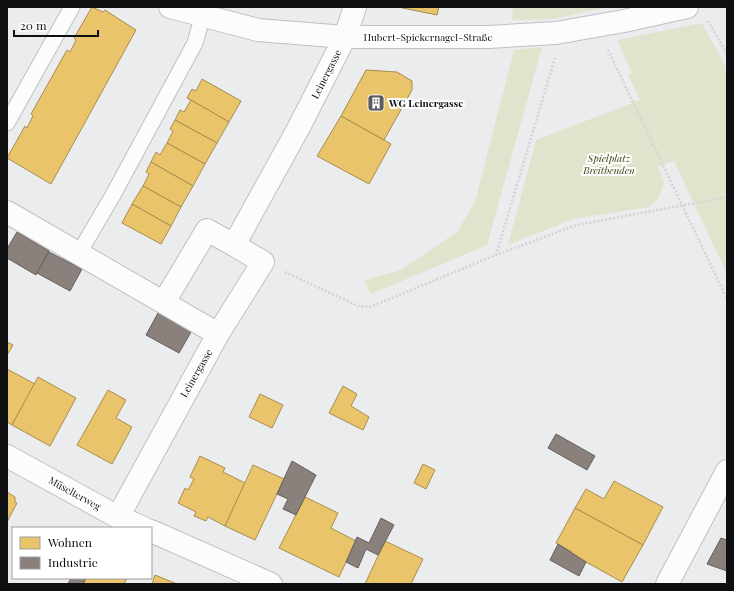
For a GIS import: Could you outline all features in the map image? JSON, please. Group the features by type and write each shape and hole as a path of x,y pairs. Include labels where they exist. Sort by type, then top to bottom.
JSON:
{"street":[{"name":"Hubert-Spickernagel-Straße","path":"170,7 203,11 258,30 345,37 488,37 556,33 604,25 682,8"},
{"name":"Leinergasse","path":"234,245 298,129 345,37 355,7"},
{"path":"7,212 218,334"},
{"path":"164,302 206,230 263,262"},
{"name":"Leinergasse","path":"118,517 218,334 263,262"},
{"name":"Müselterweg","path":"7,456 118,517 142,527"},
{"path":"667,584 727,471"},
{"path":"152,531 271,584"}],"lane":[{"path":"7,123 72,7"},
{"path":"79,253 113,195 195,43 203,11"}],"path":[{"path":"708,20 727,54"},
{"path":"605,45 727,299"},
{"path":"496,255 557,52"},
{"path":"263,262 358,306 370,307 496,255 576,225 727,197"}],"green space":[{"path":"513,7 608,7 553,19 512,20"},
{"name":"Spielplatz Breitbenden","path":"702,23 727,69 727,274 674,161 658,167 664,183 659,197 649,207 573,219 508,245 536,140 640,100 628,75 632,73 617,40"},
{"path":"542,47 487,245 371,294 364,280 401,270 457,232 475,202 514,50"}],"building: Wohnen":[{"path":"92,7 103,12 105,10 136,30 51,184 7,158 25,126 27,128 33,116 31,114 67,50 70,52 76,40 74,38"},
{"path":"398,7 439,7 437,15"},
{"name":"WG Leinergasse","path":"366,70 397,72 412,81 412,90 384,140 341,116"},
{"path":"202,79 241,101 229,122 187,98 192,89 196,91"},
{"path":"191,100 229,122 217,143 175,120 180,110 184,112"},
{"path":"341,116 391,144 369,184 317,156"},
{"path":"175,120 217,143 205,164 167,143 173,131 170,129"},
{"path":"167,143 205,164 193,186 151,162 156,152 160,155"},
{"path":"151,162 193,186 181,207 143,186 149,174 146,172"},
{"path":"143,186 181,207 171,226 132,204"},
{"path":"132,204 171,226 161,244 122,223"},
{"path":"7,342 13,345 7,355"},
{"path":"7,369 35,384 12,425 7,422"},
{"path":"38,377 76,398 50,446 12,425"},
{"path":"343,386 357,394 351,406 369,417 363,430 329,413"},
{"path":"108,390 126,400 116,418 132,427 112,464 77,445"},
{"path":"260,394 283,405 272,428 249,417"},
{"path":"200,456 225,468 223,472 245,483 225,526 208,517 206,521 194,516 196,512 178,503 185,488 188,490 194,479 190,477"},
{"path":"423,464 435,470 426,489 414,483"},
{"path":"253,465 284,479 255,540 225,526"},
{"path":"614,481 663,507 643,545 575,508 586,489 604,499"},
{"path":"7,492 15,497 15,502 17,503 7,522"},
{"path":"305,497 338,513 331,528 356,541 339,577 279,548"},
{"path":"575,508 643,545 622,582 570,553 572,552 556,543"},
{"path":"385,541 423,559 411,584 365,584"},
{"path":"155,575 177,584 152,584"},
{"path":"86,579 126,579 124,584 83,584"}],"building: Industrie":[{"path":"17,232 49,251 36,275 7,258 7,249"},
{"path":"49,252 82,269 70,291 37,273"},
{"path":"158,313 191,332 179,353 146,335"},
{"path":"556,434 595,456 587,470 548,448"},
{"path":"292,461 316,475 296,515 283,509 288,499 277,494"},
{"path":"381,518 394,525 378,555 366,549 358,568 346,562 357,537 369,543"},
{"path":"721,538 727,540 727,571 707,564"},
{"path":"558,544 586,562 579,576 550,560"},
{"path":"70,579 86,579 83,584 68,584"}],"place":[{"name":"WG Leinergasse","path":"376,103"}]}
